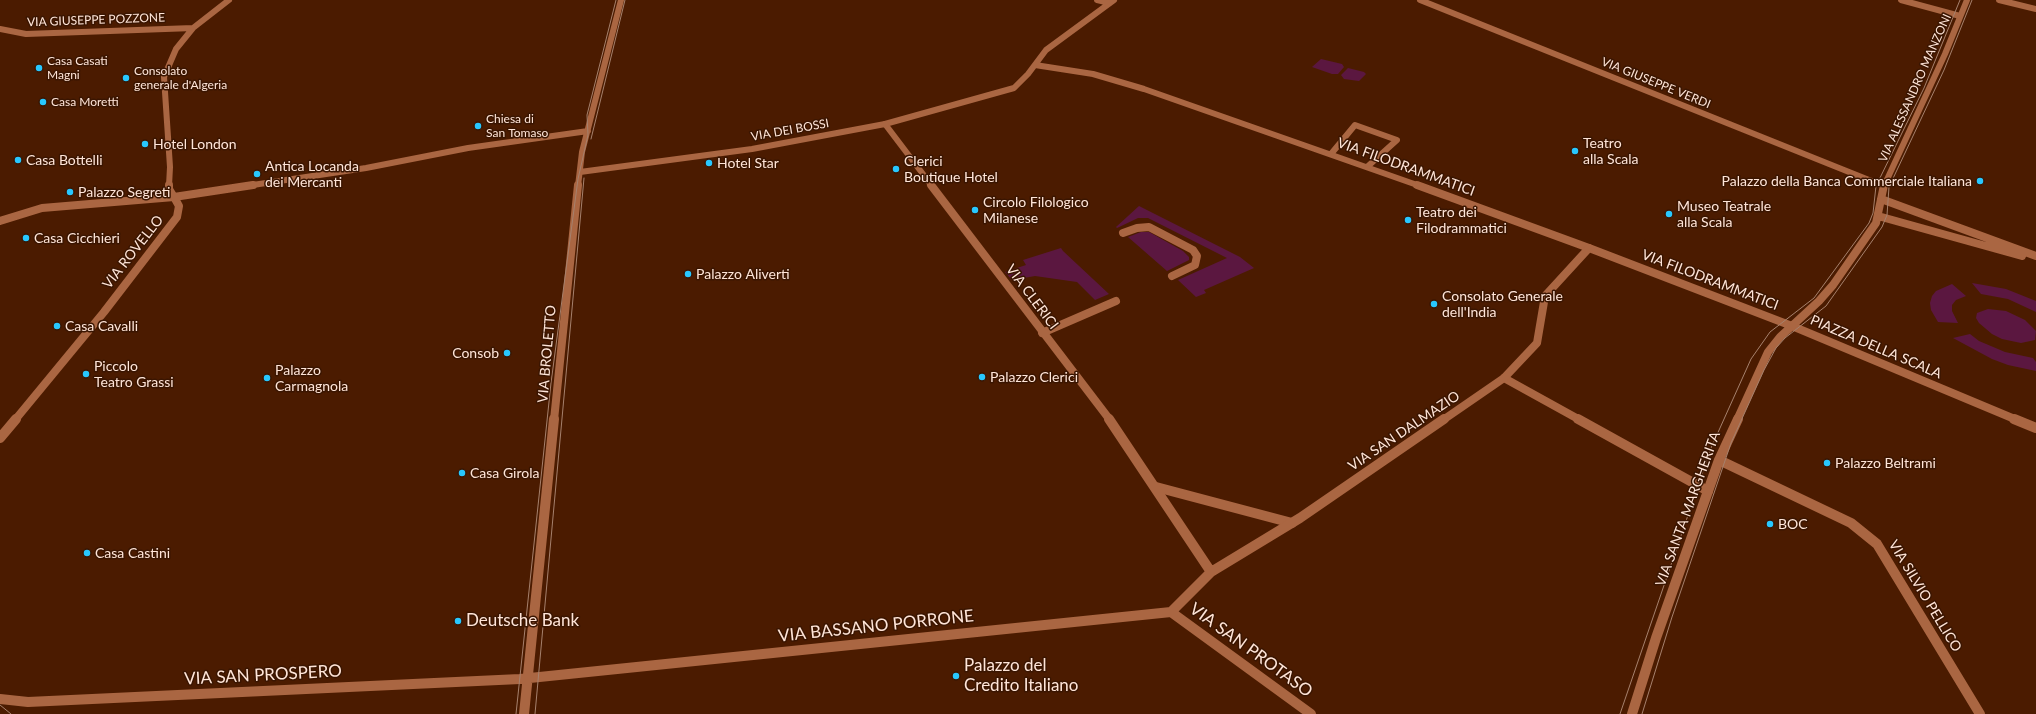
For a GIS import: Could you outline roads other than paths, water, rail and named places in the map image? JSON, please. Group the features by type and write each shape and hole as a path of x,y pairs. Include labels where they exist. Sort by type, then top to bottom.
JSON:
{"street":[{"name":"VIA ROVELLO","path":"0,438 104,312 177,217 179,206 169,189 170,167 164,77 176,49 193,28 229,0"},
{"name":"VIA BROLETTO","path":"524,714 580,172 588,131 621,0"},
{"path":"1097,0 1112,2"},
{"name":"VIA GIUSEPPE VERDI","path":"1420,0 1884,186"},
{"path":"1901,0 1960,16"},
{"name":"VIA ALESSANDRO MANZONI","path":"1884,186 1942,61 1967,0"},
{"path":"1999,0 2036,10"},
{"name":"VIA DEI BOSSI","path":"580,172 752,149 885,124 1001,94 1022,81 1046,50 1112,2"},
{"name":"VIA GIUSEPPE POZZONE","path":"0,29 26,34 193,28"},
{"name":"VIA FILODRAMMATICI","path":"1035,65 1093,74 1144,89 1331,154 1589,248 1740,304 1792,326"},
{"name":"VIA CLERICI","path":"885,124 1042,333 1119,432 1211,572"},
{"path":"1331,154 1355,125 1397,140 1367,167"},
{"path":"0,221 42,208 174,198 358,169 454,150 588,131"},
{"name":"PIAZZA DELLA SCALA","path":"1884,186 1878,216 1870,232 1833,285 1811,310 1792,326 2036,428"},
{"path":"1881,199 2036,256"},
{"path":"1878,216 2036,260"},
{"path":"1123,233 1137,228 1149,227 1193,250 1197,256 1195,265 1172,276"},
{"name":"VIA SAN DALMAZIO","path":"1211,572 1292,523 1504,378 1537,343 1544,296 1589,248"},
{"path":"1042,333 1116,301"},
{"name":"VIA SANTA MARGHERITA","path":"1632,714 1656,638 1719,460 1768,352 1792,326"},
{"path":"1504,378 1708,491"},
{"name":"VIA SILVIO PELLICO","path":"1719,460 1851,523 1878,544 1980,714"},
{"path":"1156,488 1292,523"},
{"path":"1172,612 1211,572"},
{"name":"VIA BASSANO PORRONE","path":"528,678 1172,612"},
{"name":"VIA SAN PROTASO","path":"1172,612 1311,714"},
{"name":"VIA SAN PROSPERO","path":"0,699 28,702 528,678"}],"tram line":[{"path":"516,714 551,383 578,179 588,135 587,115 616,0"},
{"path":"591,139 625,0"},
{"path":"1620,714 1711,448 1751,359 1770,332 1814,298 1869,223 1873,213 1876,186 1924,88 1960,0"},
{"path":"1642,714 1672,617 1731,443 1764,370 1776,348 1785,338 1826,306 1882,227 1887,215 1889,187 1944,70 1972,0"},
{"path":"535,714 584,178"},
{"path":"0,705 11,714"}],"place":[{"name":"Casa Casati Magni","path":"39,68"},
{"name":"Consolato generale d'Algeria","path":"126,78"},
{"name":"Casa Moretti","path":"43,102"},
{"name":"Chiesa di San Tomaso","path":"478,126"},
{"name":"Hotel London","path":"145,144"},
{"name":"Teatro alla Scala","path":"1575,151"},
{"name":"Casa Bottelli","path":"18,160"},
{"name":"Hotel Star","path":"709,163"},
{"name":"Clerici Boutique Hotel","path":"896,169"},
{"name":"Antica Locanda dei Mercanti","path":"257,174"},
{"name":"Palazzo della Banca Commerciale Italiana","path":"1980,181"},
{"name":"Palazzo Segreti","path":"70,192"},
{"name":"Circolo Filologico Milanese","path":"975,210"},
{"name":"Museo Teatrale alla Scala","path":"1669,214"},
{"name":"Teatro dei Filodrammatici","path":"1408,220"},
{"name":"Casa Cicchieri","path":"26,238"},
{"name":"Palazzo Aliverti","path":"688,274"},
{"name":"Consolato Generale dell'India","path":"1434,304"},
{"name":"Casa Cavalli","path":"57,326"},
{"name":"Consob","path":"507,353"},
{"name":"Piccolo Teatro Grassi","path":"86,374"},
{"name":"Palazzo Clerici","path":"982,377"},
{"name":"Palazzo Carmagnola","path":"267,378"},
{"name":"Palazzo Beltrami","path":"1827,463"},
{"name":"Casa Girola","path":"462,473"},
{"name":"BOC","path":"1770,524"},
{"name":"Casa Castini","path":"87,553"},
{"name":"Deutsche Bank","path":"458,621"},
{"name":"Palazzo del Credito Italiano","path":"956,676"}]}
